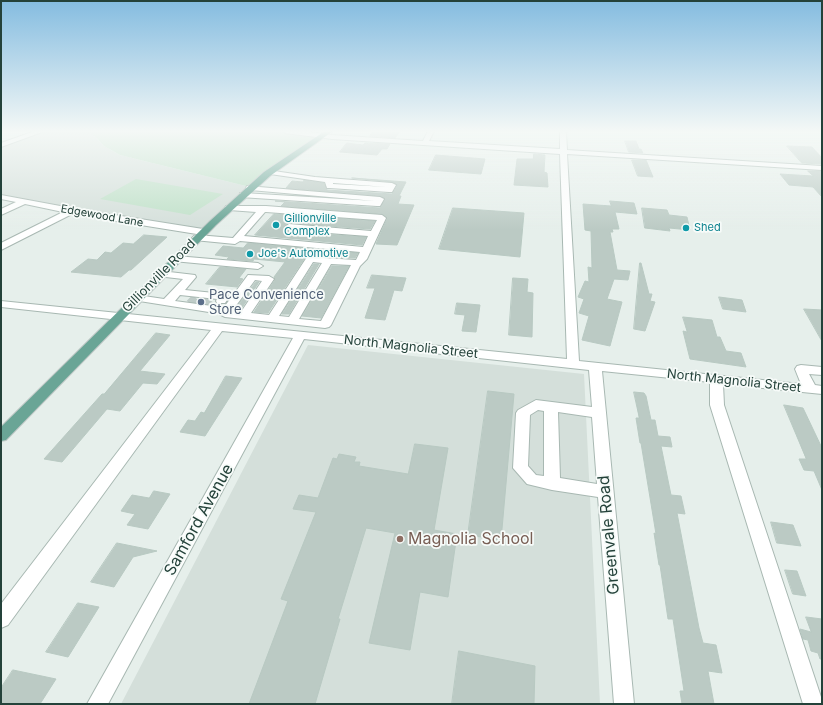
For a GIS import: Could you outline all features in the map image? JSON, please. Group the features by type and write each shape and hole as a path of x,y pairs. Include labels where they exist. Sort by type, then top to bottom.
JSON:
{"main road":[{"name":"Gillionville Road","path":"1,435 200,235 250,188 281,164"}],"street":[{"path":"565,164 573,364"},
{"path":"756,164 822,168"},
{"path":"270,172 298,178 328,180 392,185 390,190 330,186 328,180"},
{"path":"243,195 271,193 380,198 377,204 271,193 250,188"},
{"name":"Edgewood Lane","path":"1,197 235,241 238,238 286,231"},
{"path":"1,212 24,202"},
{"path":"229,208 262,210 266,208 382,218 362,259 357,263 325,324 244,316"},
{"path":"238,238 262,210"},
{"path":"1,247 71,211"},
{"path":"286,231 301,211"},
{"path":"286,231 372,238"},
{"path":"286,231 372,238"},
{"path":"176,259 258,266"},
{"path":"272,319 310,259 357,263"},
{"path":"292,321 328,261"},
{"path":"160,320 178,292 191,277 161,274"},
{"path":"178,292 205,303"},
{"path":"137,298 170,304 205,303"},
{"path":"198,324 205,303"},
{"name":"North Magnolia Street","path":"1,304 816,390"},
{"path":"1,619 219,327"},
{"name":"Samford Avenue","path":"97,704 300,336"},
{"name":"Greenvale Road","path":"595,367 624,704"},
{"path":"816,390 801,369 822,371"},
{"path":"716,379 717,405 813,704"},
{"path":"600,413 536,405 523,413 520,468 532,480 606,492"},
{"path":"551,407 552,484"}],"shaded area":[{"path":"1,164 156,164 250,187 202,231 1,196"},
{"name":"Magnolia School","path":"308,345 584,374 600,704 121,704"}],"green space":[{"path":"156,164 282,164 250,187"},
{"path":"136,179 223,194 190,215 100,199"}],"building":[{"path":"432,164 484,164 481,174 429,170"},
{"path":"516,164 544,164 544,172 547,173 548,187 514,185"},
{"path":"633,164 648,164 653,177 638,176"},
{"path":"808,171 822,171 822,197 813,187 789,185 780,174 813,176"},
{"path":"352,178 406,182 399,196 401,196 398,204 414,205 397,245 376,244 387,219 382,214 281,206 285,202 275,201 380,208 385,199 380,196 286,188 292,181 303,182 304,180 324,183 327,190 392,194 397,186 397,184 392,182"},
{"path":"610,201 634,203 637,214 615,212 619,229 612,229 613,232 610,232 617,270 630,271 628,280 614,279 607,299 622,302 610,346 582,340 589,316 579,313 584,299 578,297 585,281 589,282 588,267 592,268 591,231 585,230 583,204 611,206"},
{"path":"453,208 524,213 520,257 439,249"},
{"path":"642,208 667,210 669,215 687,217 690,230 669,228 670,231 645,228"},
{"path":"274,214 375,221 370,229 289,223 284,227 289,232 366,237 362,245 255,235"},
{"path":"144,235 167,237 131,270 121,277 71,272 88,259 97,260 105,252 111,253 123,243 133,244"},
{"path":"248,243 358,253 355,258 306,256 268,313 254,312 275,280 274,277 285,262 254,259 253,261 227,259 229,257 215,255 223,246 243,248"},
{"path":"640,263 649,294 652,294 650,301 655,302 645,331 634,329"},
{"path":"314,264 319,264 289,314 282,314"},
{"path":"332,266 349,266 321,318 302,316"},
{"path":"220,267 246,269 239,278 243,279 237,287 206,284"},
{"path":"372,275 406,278 402,291 394,290 385,320 365,318 375,288 367,288"},
{"path":"513,278 528,279 527,292 533,293 532,337 509,335"},
{"path":"256,282 259,282 241,309 236,308"},
{"path":"719,297 742,300 746,312 723,309"},
{"path":"457,303 480,305 476,332 462,331 465,315 455,314"},
{"path":"804,309 822,310 822,341"},
{"path":"683,317 712,320 717,337 720,337 726,351 741,353 746,367 690,359 683,331 687,332"},
{"path":"156,333 170,335 140,371 165,374 157,384 143,383 120,411 107,409 62,462 44,459 102,394 104,394"},
{"path":"226,376 242,378 205,436 180,432 188,420 195,421 201,412 204,413"},
{"path":"488,391 514,394 501,540 468,535"},
{"path":"634,392 644,393 646,396 651,420 655,420 658,436 670,437 672,447 661,446 671,495 681,496 685,514 677,513 699,628 703,643 716,645 722,673 708,671 714,704 682,704 680,691 684,691 673,619 668,619 654,533 656,534 636,418 639,418"},
{"path":"784,405 803,408 822,448 822,490 814,471 804,470 799,459 806,459"},
{"path":"415,444 448,448 434,530 457,534 448,597 420,592 410,650 369,643 395,533 366,528 338,619 340,619 315,704 249,704 288,601 281,599 316,512 293,509 299,495 318,498 333,458 337,459 339,454 356,457 354,462 360,462 359,466 408,474"},
{"path":"154,491 170,494 148,529 127,525 135,514 121,511 132,495 149,498"},
{"path":"771,522 793,525 801,546 777,543"},
{"path":"117,543 157,551 133,557 114,587 91,582"},
{"path":"785,570 797,571 806,596 793,594"},
{"path":"78,603 99,607 68,657 46,652"},
{"path":"806,617 822,619 822,659 820,659 818,653 811,651 808,640 803,639 800,629 811,632"},
{"path":"459,651 535,666 534,704 452,704"},
{"path":"13,670 56,679 40,704 1,704 1,688"}],"tunnel":[{"path":"191,305 197,299"},
{"path":"205,306 210,300"}],"place":[{"name":"Gillionville Complex","path":"276,225"},
{"name":"Shed","path":"686,228"},
{"name":"Joe's Automotive","path":"250,254"},
{"name":"Pace Convenience Store","path":"201,302"},
{"name":"Magnolia School","path":"400,539"}]}
